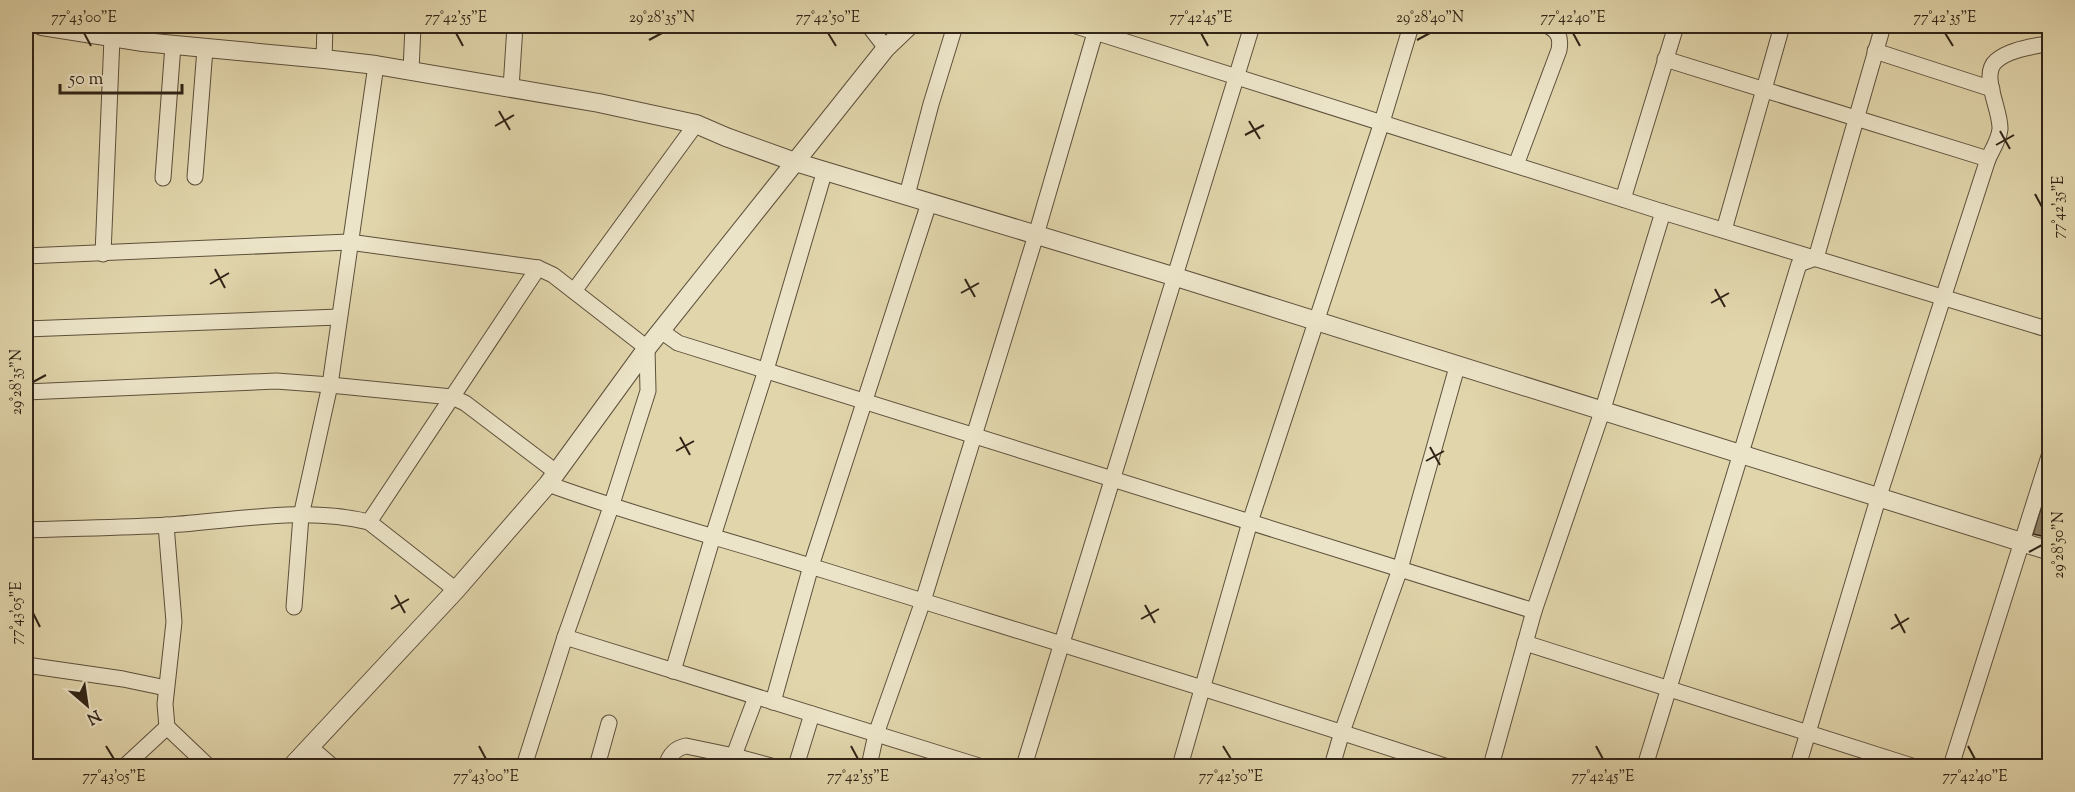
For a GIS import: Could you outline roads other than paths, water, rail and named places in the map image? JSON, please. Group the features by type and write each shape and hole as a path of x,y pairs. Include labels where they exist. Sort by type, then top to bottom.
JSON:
{"street":[{"path":"42,26 112,38 376,65 599,103 696,124 795,162 1176,278 2049,551"},
{"path":"324,59 325,26"},
{"path":"411,71 413,26"},
{"path":"511,88 515,26"},
{"path":"869,26 886,48"},
{"path":"292,766 456,590 552,478 647,348 886,48 909,26"},
{"path":"907,195 955,26"},
{"path":"1076,26 1096,28 1235,76 1663,212 2049,330"},
{"path":"1024,766 1252,26"},
{"path":"1180,766 1250,522 1314,322 1382,122 1411,26"},
{"path":"1516,165 1559,50 1559,34 1548,26"},
{"path":"1623,199 1675,28 1659,26"},
{"path":"1724,230 1782,26"},
{"path":"1816,258 1883,26"},
{"path":"869,766 876,734 923,601 1036,235 1096,28"},
{"path":"103,254 112,38"},
{"path":"1798,766 1878,499 1988,159 1998,137 2000,126 1992,89 1990,72 1992,66 1997,59 2009,53 2049,43"},
{"path":"163,178 173,45"},
{"path":"195,177 205,48"},
{"path":"1875,51 1992,89"},
{"path":"1665,59 1988,159"},
{"path":"294,608 301,516 330,384 376,65"},
{"path":"574,291 696,124"},
{"path":"673,671 712,536 766,370 825,170"},
{"path":"773,702 811,566 929,203"},
{"path":"1491,766 1534,611 1602,412 1663,212"},
{"path":"26,256 349,242 538,268 553,275 647,348"},
{"path":"1645,766 1670,691 1799,264 1816,258"},
{"path":"369,522 538,268"},
{"path":"26,329 339,317"},
{"path":"661,331 678,343 1534,611"},
{"path":"524,766 648,391 647,348"},
{"path":"1332,766 1400,569 1457,367"},
{"path":"26,392 276,381 330,384 452,397 465,403 552,478 610,507 1063,644 1445,766"},
{"path":"1951,766 2049,453"},
{"path":"26,530 166,525 301,516 352,518 369,522 456,590"},
{"path":"125,766 166,727 166,688 174,622 166,525"},
{"path":"565,637 979,766"},
{"path":"1525,643 1670,691 1912,766"},
{"path":"26,664 166,688"},
{"path":"732,761 756,697"},
{"path":"796,766 812,714"},
{"path":"597,766 609,723"},
{"path":"166,727 208,766"},
{"path":"666,766 668,759 680,747 686,746 732,761 771,766"},
{"path":"310,747 332,766"}]}
